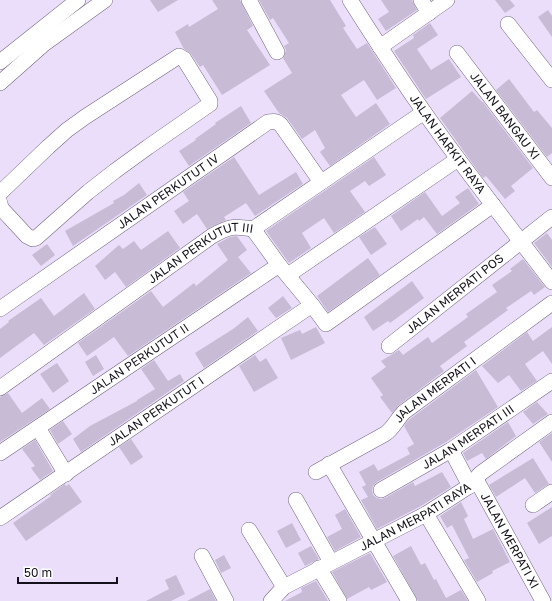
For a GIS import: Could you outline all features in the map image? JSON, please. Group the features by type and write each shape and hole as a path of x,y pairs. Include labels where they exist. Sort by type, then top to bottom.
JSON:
{"street":[{"path":"0,83 78,0"},
{"path":"0,62 105,0"},
{"path":"249,0 277,52"},
{"name":"JALAN HARKIT RAYA","path":"350,0 424,112 552,282"},
{"path":"380,47 425,6 446,0"},
{"path":"508,24 552,80"},
{"name":"JALAN BANGAU XI","path":"457,53 552,178"},
{"path":"0,193 67,130 179,56 184,59 210,101 210,104 148,147 93,188 36,238 28,236 0,206"},
{"name":"JALAN PERKUTUT III","path":"0,388 212,236 225,228 234,226 252,229 424,112"},
{"name":"JALAN PERKUTUT IV","path":"0,309 268,122 277,122 281,125 321,182"},
{"name":"JALAN PERKUTUT II","path":"0,453 458,159"},
{"path":"252,229 312,305 324,323 328,324 493,205"},
{"name":"JALAN MERPATI POS","path":"389,346 552,217"},
{"name":"JALAN MERPATI I","path":"316,472 390,431 404,412 552,303"},
{"name":"JALAN PERKUTUT I","path":"0,518 312,305"},
{"name":"JALAN MERPATI III","path":"381,490 451,450 552,381"},
{"name":"JALAN MERPATI RAYA","path":"278,596 325,565 426,514 473,483 480,473 552,422"},
{"path":"38,428 66,474"},
{"name":"JALAN MERPATI XI","path":"451,450 473,483 543,601"},
{"path":"329,464 375,541 408,601"},
{"path":"533,505 552,492"},
{"path":"296,500 325,565 339,601"},
{"path":"426,514 478,601"},
{"path":"249,530 278,596"},
{"path":"202,556 226,601"}],"building":[{"path":"150,0 178,0 158,12"},
{"path":"212,0 240,0 253,26 247,30 270,65 222,95 203,65 200,67 191,54 184,49 175,32 188,24 189,27 218,9"},
{"path":"259,0 330,0 346,26 343,28 357,49 367,43 396,88 377,100 364,80 341,95 356,117 376,103 390,124 330,166 320,152 325,148 315,130 302,139 287,118 279,113 264,91 292,73 283,58 286,50 284,46 289,43 273,18 270,20"},
{"path":"381,0 412,0 417,10 386,31 378,19 389,12"},
{"path":"495,0 510,0 515,6 505,13"},
{"path":"548,10 552,16 552,37 538,17"},
{"path":"430,23 438,35 417,49 431,70 449,59 461,77 426,99 394,51 414,38 413,35"},
{"path":"509,79 534,112 537,110 552,128 552,153 547,157 496,90"},
{"path":"472,91 483,102 533,168 511,186 515,191 505,199 486,176 483,178 440,118"},
{"path":"241,106 251,123 189,166 179,151 196,140 195,139 216,124 215,123"},
{"path":"234,157 259,195 296,172 303,184 255,216 246,203 224,217 226,220 207,229 197,214 183,224 174,211 189,201 183,192"},
{"path":"374,157 386,175 369,186 365,181 350,191 365,212 334,233 324,218 302,233 311,248 289,263 266,231"},
{"path":"139,183 147,195 73,246 65,231 114,203 113,201 124,195"},
{"path":"468,188 479,204 437,234 424,217 419,221 418,219 401,231 391,216 425,192 442,216 460,203 455,197"},
{"path":"375,227 387,244 371,255 359,237"},
{"path":"168,231 180,248 126,287 115,272 105,280 95,266 119,245 123,249 134,241 141,250"},
{"path":"547,233 552,240 552,267 534,243"},
{"path":"237,236 247,250 238,257 251,273 128,356 114,337 87,356 78,343 151,291 163,307 194,283 196,286 228,260 217,244 230,237"},
{"path":"47,244 55,255 41,266 32,255"},
{"path":"368,258 380,275 328,312 317,296"},
{"path":"523,259 545,287 534,295 531,291 506,308 508,310 464,342 467,346 440,366 444,371 399,405 392,413 380,397 383,395 371,378 386,367 381,361 399,350 403,355 428,337 432,343 468,317 466,314 497,292 492,285 512,271 510,269"},
{"path":"412,281 424,298 390,323 388,321 373,331 364,317"},
{"path":"84,293 95,309 44,345 34,333 0,358 0,329 9,322 8,321 41,298 54,316"},
{"path":"283,296 292,308 276,318 268,308"},
{"path":"248,317 258,331 204,368 195,353 233,329"},
{"path":"316,327 325,343 291,360 281,338 300,330 302,334"},
{"path":"552,327 552,364 543,351 525,364 537,381 521,391 509,375 498,383 482,366 527,332 533,341"},
{"path":"96,355 104,369 93,376 85,362"},
{"path":"255,355 260,362 266,358 278,378 254,392 239,366"},
{"path":"154,360 168,381 180,374 184,381 81,452 73,439 90,426 137,401 155,389 141,369"},
{"path":"57,363 69,381 53,393 40,374"},
{"path":"476,370 498,407 446,442 377,482 373,486 372,490 373,495 377,498 385,498 413,482 415,486 442,472 451,487 421,506 377,529 361,500 368,497 362,487 366,485 359,472 374,464 378,471 410,454 407,448 414,444 404,426 406,423"},
{"path":"8,393 22,413 42,398 50,409 0,442 0,397"},
{"path":"537,402 548,414 533,424 523,412"},
{"path":"63,421 72,434 58,444 50,430"},
{"path":"508,422 516,436 486,459 482,453 467,461 463,453"},
{"path":"552,433 552,462 539,442"},
{"path":"131,439 143,457 131,465 119,447"},
{"path":"35,440 53,471 40,480 31,468 35,466 22,449"},
{"path":"533,458 549,484 535,493 525,478 496,497 489,485"},
{"path":"65,484 66,486 69,484 82,502 26,541 13,523 51,496 50,495"},
{"path":"461,502 468,516 464,519 473,539 493,529 510,562 492,571 493,573 477,582 464,560 469,558 452,525 447,528 440,516"},
{"path":"552,507 552,536 539,544 527,523"},
{"path":"345,509 361,537 335,551 327,537 342,529 335,515"},
{"path":"292,523 301,540 286,548 277,531"},
{"path":"311,546 319,559 305,566 298,553"},
{"path":"411,546 421,565 425,563 434,580 436,579 446,598 461,590 468,601 418,601 393,556"},
{"path":"370,553 387,582 371,590 369,587 347,599 332,572"},
{"path":"224,555 231,568 221,573 215,560"},
{"path":"176,575 185,594 171,601 146,601 169,589 165,580"},
{"path":"316,581 328,601 285,601 302,592 301,588"},
{"path":"210,589 216,601 187,601"}]}
